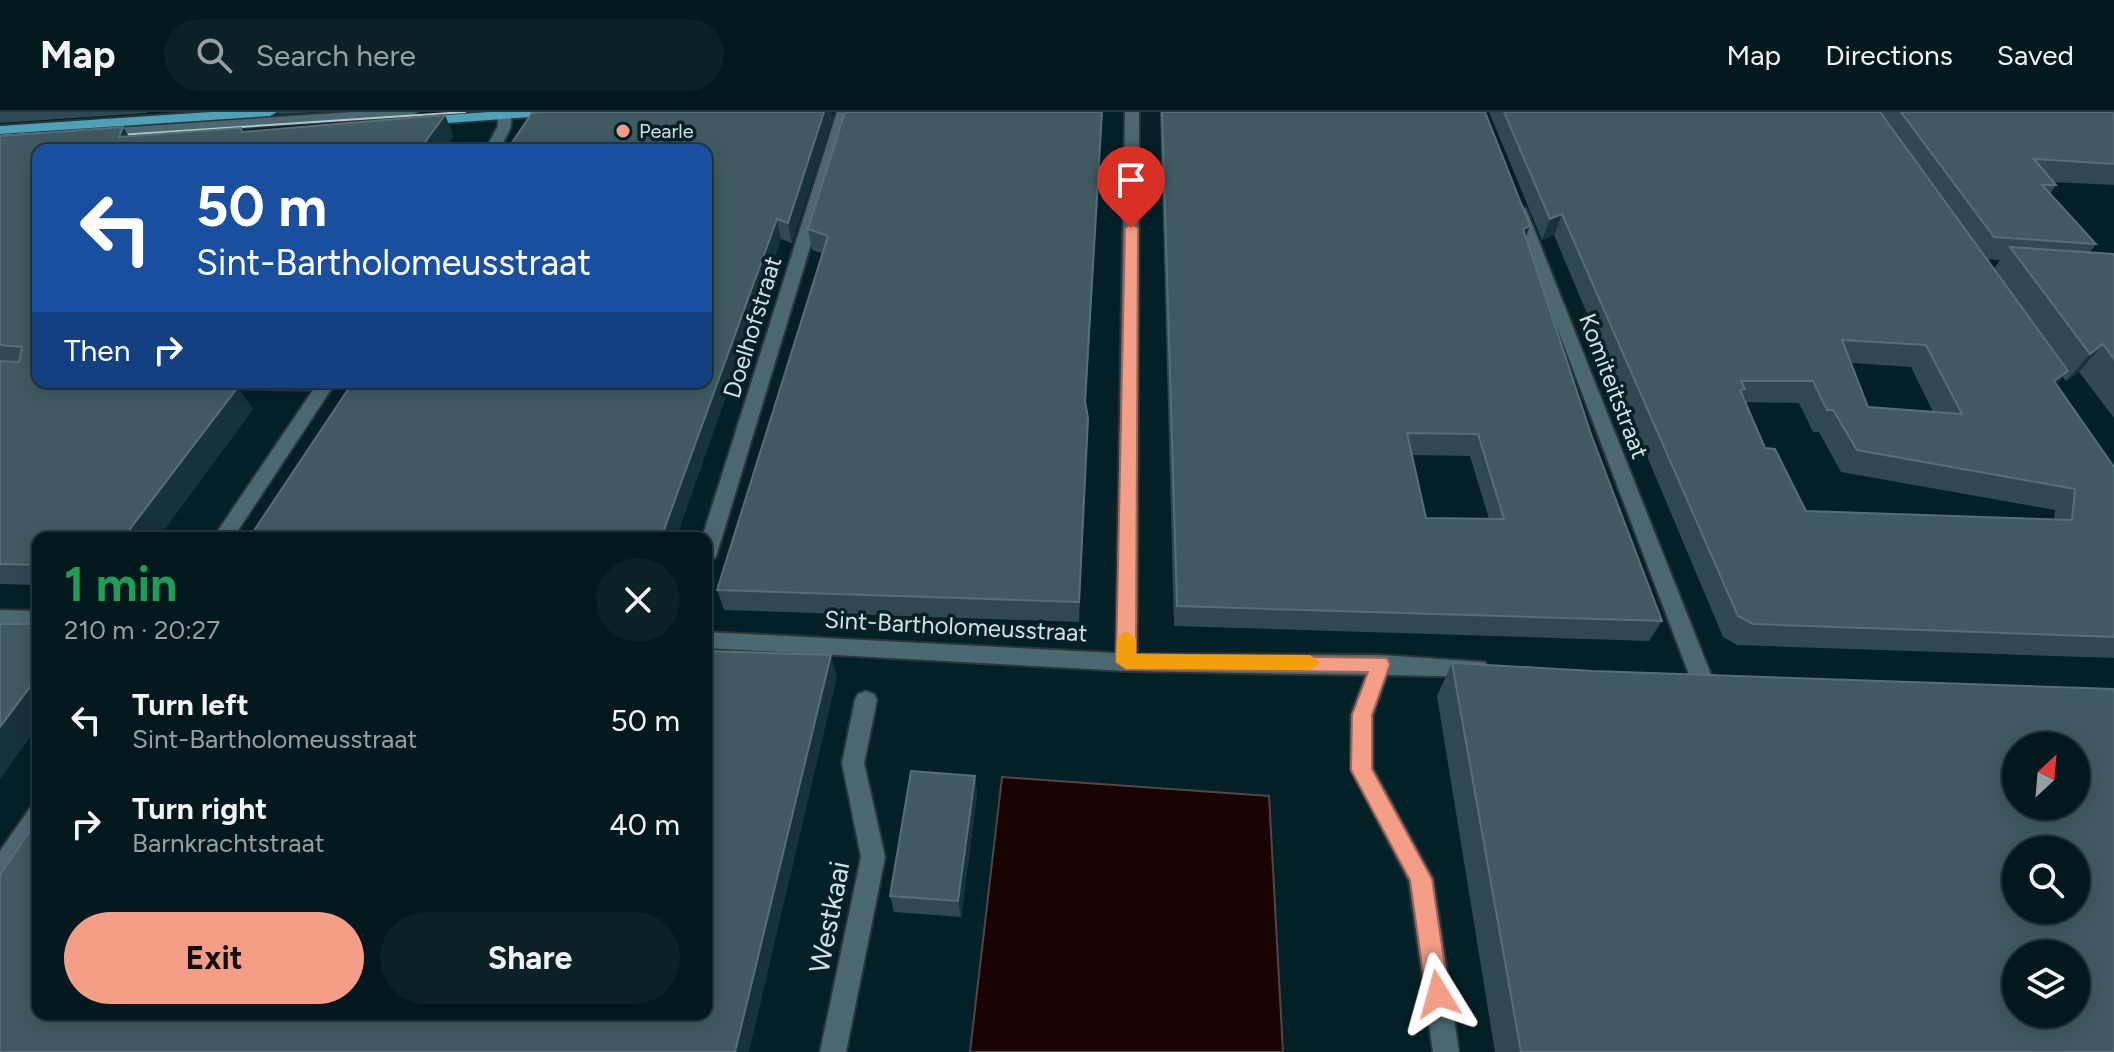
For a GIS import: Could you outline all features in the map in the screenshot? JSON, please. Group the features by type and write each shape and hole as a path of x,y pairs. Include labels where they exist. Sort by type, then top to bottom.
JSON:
{"main road":[{"path":"0,130 176,115 270,112"},
{"path":"99,144 544,112"}],"street":[{"path":"0,139 411,112"},
{"name":"Doelhofstraat","path":"712,538 844,112"},
{"path":"1126,662 1132,112"},
{"path":"495,144 505,126 501,114"},
{"name":"Komiteitstraat","path":"1513,193 1709,677 1671,676"},
{"path":"227,532 323,388"},
{"path":"0,618 32,619"},
{"name":"Sint-Bartholomeusstraat","path":"712,640 1126,662 1380,664 1503,669"},
{"path":"1380,664 1362,715 1362,770 1380,809 1421,879 1446,1052"},
{"name":"Westkaai","path":"833,1052 873,857 853,763 866,700"},
{"path":"0,871 32,824"}],"shaded area":[{"path":"1002,777 1269,796 1283,1052 970,1052"}],"building":[{"path":"824,112 788,223 777,219 663,532 253,532 349,388 712,388 712,144 511,144 532,113"},
{"path":"845,112 1102,112 1085,401 1088,418 1079,602 717,590 828,236 808,229"},
{"path":"1162,112 1485,112 1530,226 1523,229 1592,437 1662,621 1177,606","holes":["1407,433 1478,434 1504,519 1426,518"]},
{"path":"1504,112 1880,112 2068,371 2054,381 2114,467 2114,637 1753,624 1738,616 1562,214 1550,219","holes":["1842,340 1926,345 1962,414 1868,407","1741,381 1813,381 1827,410 1833,410 1857,450 2075,489 2072,520 1806,511 1775,449 1765,448 1740,390 1745,389"]},
{"path":"1901,112 2114,112 2114,164 2034,159 2056,185 2042,185 2096,244 1994,237"},
{"path":"445,115 423,144 32,144 32,388 237,388 128,532 32,532 32,565 0,564 0,361 19,362 22,347 0,345 0,136 123,127 119,137 241,128 242,132"},
{"path":"2010,247 2114,254 2114,359 2103,344 2090,354"},
{"path":"0,624 32,624 32,684 0,727"},
{"path":"712,651 831,655 735,1052 0,1052 0,875 32,828 32,1020 712,1020"},
{"path":"1452,663 1593,671 2114,689 2114,1052 1521,1052"},
{"path":"911,771 975,776 958,901 890,896"}],"tram line":[{"path":"104,136 465,112"},
{"path":"0,136 48,133"}],"slow traffic":[{"path":"1126,638 1126,662 1310,663"}],"place":[{"name":"Pearle","path":"623,131"}],"route":[{"path":"1131,228 1126,662 1380,664 1362,715 1362,770 1380,809 1421,879 1438,994"}]}
